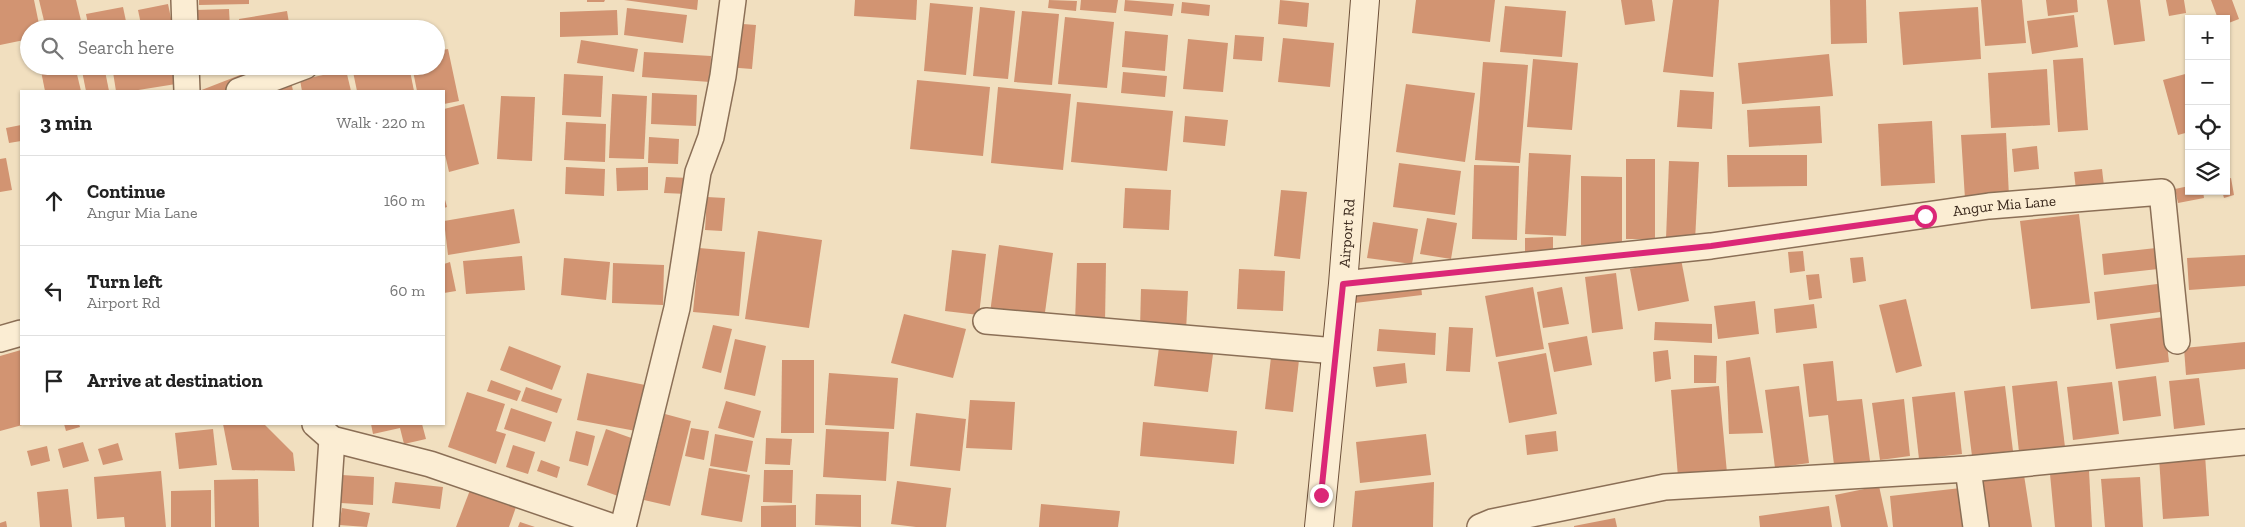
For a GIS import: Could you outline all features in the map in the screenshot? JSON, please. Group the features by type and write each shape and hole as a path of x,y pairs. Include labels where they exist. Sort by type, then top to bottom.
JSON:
{"main road":[{"name":"Airport Rd","path":"1319,527 1343,284 1365,0"}],"street":[{"path":"184,0 185,20"},
{"path":"624,527 677,308 698,172 711,137 723,76 734,0"},
{"path":"186,75 187,90"},
{"path":"241,90 281,75"},
{"name":"Angur Mia Lane","path":"1343,284 1711,246 1989,206 2162,192 2177,341"},
{"path":"986,321 1336,351"},
{"path":"0,339 20,333"},
{"path":"326,527 324,431 430,464 614,527"},
{"path":"1480,527 1492,522 1665,488 1968,469 2245,442"},
{"path":"1968,469 1976,527"}],"building":[{"path":"0,0 34,0 38,20 20,20 20,41 0,45"},
{"path":"39,0 76,0 81,20 44,20"},
{"path":"199,0 249,0 249,4 199,5"},
{"path":"587,0 605,0 604,2 587,2"},
{"path":"624,0 698,0 697,10"},
{"path":"855,0 917,0 916,20 854,16"},
{"path":"1049,0 1077,1 1076,11 1048,8"},
{"path":"1081,0 1118,0 1116,13 1080,10"},
{"path":"1125,0 1174,4 1172,16 1124,11"},
{"path":"1280,0 1309,3 1307,27 1278,24"},
{"path":"1416,0 1495,0 1490,42 1412,33"},
{"path":"1621,0 1652,0 1655,21 1625,25"},
{"path":"1673,0 1719,0 1713,77 1663,72"},
{"path":"1830,0 1866,0 1867,43 1831,44"},
{"path":"1981,0 2022,0 2026,43 1985,46"},
{"path":"2046,0 2077,0 2078,12 2048,16"},
{"path":"2107,0 2140,0 2145,41 2114,45"},
{"path":"2166,0 2184,0 2186,13 2169,16"},
{"path":"2211,0 2232,0 2239,19 2230,22 2230,15 2217,15"},
{"path":"1182,2 1210,5 1209,16 1181,13"},
{"path":"930,3 973,7 966,75 924,71"},
{"path":"168,4 171,20 140,20 138,10"},
{"path":"1505,6 1566,11 1562,57 1500,52"},
{"path":"123,7 126,20 87,20 86,14"},
{"path":"980,7 1015,11 1008,79 973,76"},
{"path":"1978,7 1981,59 1903,65 1899,12"},
{"path":"627,8 687,15 683,43 624,35"},
{"path":"229,9 230,20 195,20 195,10"},
{"path":"617,10 618,35 560,37 560,12"},
{"path":"287,11 288,20 239,20"},
{"path":"1022,11 1059,14 1052,85 1014,82"},
{"path":"2074,15 2078,47 2032,54 2027,21"},
{"path":"1065,17 1114,22 1107,88 1058,84"},
{"path":"730,23 756,25 752,69 726,67"},
{"path":"1125,31 1168,35 1165,71 1122,67"},
{"path":"1235,35 1264,37 1262,61 1233,59"},
{"path":"1283,38 1334,43 1330,87 1278,82"},
{"path":"1188,39 1228,43 1223,92 1183,89"},
{"path":"581,40 638,49 634,72 577,63"},
{"path":"448,49 459,101 445,104 445,90 417,90 414,75 445,75 445,50"},
{"path":"644,52 711,56 710,82 642,77"},
{"path":"1829,54 1833,96 1742,104 1738,63"},
{"path":"2083,58 2088,130 2058,132 2053,60"},
{"path":"1533,59 1578,63 1572,130 1527,127"},
{"path":"1483,62 1528,65 1520,163 1475,160"},
{"path":"2047,69 2050,125 1991,128 1988,73"},
{"path":"1123,72 1167,76 1165,97 1121,93"},
{"path":"564,74 603,76 601,117 562,115"},
{"path":"2185,74 2185,133 2178,135 2163,80"},
{"path":"42,75 77,75 81,90 45,90"},
{"path":"83,75 106,75 109,90 86,90"},
{"path":"113,75 174,75 176,84 138,90 116,90"},
{"path":"240,75 255,75 258,82 238,90 202,90"},
{"path":"323,75 347,75 351,90 302,90 300,80"},
{"path":"354,75 411,75 414,90 357,90"},
{"path":"290,76 293,90 275,90 273,80"},
{"path":"917,80 990,87 983,156 910,149"},
{"path":"1406,84 1475,93 1465,162 1396,152"},
{"path":"998,87 1071,94 1063,170 991,163"},
{"path":"1680,90 1714,92 1712,129 1677,127"},
{"path":"652,93 697,95 696,126 651,124"},
{"path":"612,94 647,96 644,159 609,158"},
{"path":"501,96 535,97 532,161 497,159"},
{"path":"1077,102 1173,111 1167,171 1071,162"},
{"path":"464,104 479,164 449,172 445,154 445,109"},
{"path":"1820,106 1822,143 1749,147 1747,110"},
{"path":"1185,116 1228,120 1225,146 1183,142"},
{"path":"1932,121 1935,183 1881,186 1878,124"},
{"path":"566,122 606,124 605,162 564,160"},
{"path":"20,125 20,141 9,143 6,128"},
{"path":"2006,133 2009,197 1965,199 1961,135"},
{"path":"649,137 679,139 678,164 648,163"},
{"path":"2037,146 2039,169 2014,172 2012,149"},
{"path":"1529,153 1571,155 1566,236 1525,234"},
{"path":"1727,155 1807,155 1807,186 1728,187"},
{"path":"6,158 12,190 0,192 0,159"},
{"path":"1626,159 1655,159 1655,239 1626,239"},
{"path":"1669,161 1699,162 1695,241 1666,239"},
{"path":"1399,163 1461,171 1455,215 1393,207"},
{"path":"1474,165 1519,166 1517,240 1472,239"},
{"path":"566,167 605,169 604,196 565,194"},
{"path":"648,167 648,190 617,191 616,168"},
{"path":"2102,169 2104,186 2076,190 2074,172"},
{"path":"1581,176 1622,177 1622,245 1581,245"},
{"path":"666,177 689,178 688,194 664,193"},
{"path":"2230,178 2234,195 2224,198 2223,195 2230,195"},
{"path":"2185,187 2185,195 2204,195 2204,198 2178,203 2175,189"},
{"path":"1125,188 1171,190 1169,230 1123,228"},
{"path":"1281,190 1307,192 1300,259 1274,256"},
{"path":"707,197 725,198 722,231 705,230"},
{"path":"514,209 520,243 448,255 445,221"},
{"path":"2079,214 2090,303 2031,309 2020,221"},
{"path":"1427,218 1457,223 1451,259 1420,254"},
{"path":"1373,222 1418,229 1412,264 1367,258"},
{"path":"758,231 822,240 809,328 745,319"},
{"path":"1553,237 1553,258 1525,259 1525,238"},
{"path":"999,245 1053,253 1044,320 990,313"},
{"path":"699,248 745,252 739,316 693,312"},
{"path":"2156,248 2158,269 2104,275 2102,254"},
{"path":"952,250 986,254 979,315 945,311"},
{"path":"1803,251 1805,271 1790,273 1788,252"},
{"path":"2245,255 2245,286 2189,290 2187,258"},
{"path":"522,256 525,290 466,294 463,261"},
{"path":"1863,257 1866,281 1853,283 1850,258"},
{"path":"564,258 610,262 606,300 561,295"},
{"path":"1681,259 1689,301 1638,311 1630,269"},
{"path":"450,262 456,291 445,293 445,264"},
{"path":"613,263 664,265 663,305 612,303"},
{"path":"1077,263 1106,263 1105,323 1075,323"},
{"path":"1239,269 1285,271 1283,311 1237,309"},
{"path":"1616,273 1623,329 1592,333 1585,277"},
{"path":"1819,274 1822,298 1809,300 1806,275"},
{"path":"1420,277 1422,295 1355,303 1353,286"},
{"path":"2165,283 2168,311 2097,320 2094,292"},
{"path":"1533,287 1544,349 1496,357 1485,296"},
{"path":"1562,287 1569,324 1543,328 1537,292"},
{"path":"1141,289 1188,291 1186,331 1140,329"},
{"path":"1906,299 1922,366 1896,373 1879,305"},
{"path":"1755,301 1759,334 1718,339 1714,306"},
{"path":"1814,304 1817,328 1776,333 1774,309"},
{"path":"904,314 966,329 953,378 891,363"},
{"path":"2164,317 2169,362 2116,369 2110,324"},
{"path":"1655,322 1712,324 1712,343 1654,340"},
{"path":"713,325 732,329 721,373 702,368"},
{"path":"1449,327 1473,328 1470,372 1446,371"},
{"path":"1379,329 1436,333 1435,355 1377,351"},
{"path":"1587,336 1592,365 1554,372 1548,343"},
{"path":"735,339 766,346 755,396 724,389"},
{"path":"2245,342 2245,369 2186,375 2184,348"},
{"path":"509,346 561,366 552,390 500,370"},
{"path":"1159,347 1213,354 1208,392 1154,386"},
{"path":"20,350 20,425 22,425 0,431 0,356"},
{"path":"1668,350 1671,379 1655,382 1653,352"},
{"path":"1546,353 1557,414 1509,423 1498,362"},
{"path":"1694,355 1717,356 1716,383 1694,383"},
{"path":"1271,357 1299,360 1293,412 1265,409"},
{"path":"1750,357 1763,433 1729,434 1726,361"},
{"path":"782,360 814,360 814,433 781,433"},
{"path":"1833,361 1837,401 1862,399 1870,461 1834,465 1828,415 1809,417 1803,364"},
{"path":"1405,363 1407,383 1376,387 1373,367"},
{"path":"587,373 645,385 636,431 577,420"},
{"path":"829,373 898,378 894,429 825,425"},
{"path":"2156,376 2161,416 2123,421 2118,381"},
{"path":"2199,378 2205,425 2174,429 2169,381"},
{"path":"491,380 521,391 517,401 487,391"},
{"path":"2057,381 2065,447 2019,452 2012,386"},
{"path":"2112,382 2119,434 2073,440 2067,387"},
{"path":"1719,386 1727,473 1678,477 1671,390"},
{"path":"1799,386 1809,463 1775,468 1765,390"},
{"path":"2005,386 2013,451 1972,456 1964,391"},
{"path":"526,387 562,399 557,413 521,401"},
{"path":"467,392 505,404 496,431 506,434 496,464 448,447"},
{"path":"1955,392 1962,454 1919,459 1912,397"},
{"path":"1904,399 1910,456 1880,460 1872,403"},
{"path":"970,400 1015,402 1012,450 966,448"},
{"path":"726,401 761,411 754,438 718,428"},
{"path":"511,408 552,422 545,442 504,429"},
{"path":"916,413 966,419 960,471 910,466"},
{"path":"665,414 691,421 670,506 644,500"},
{"path":"1143,422 1237,431 1234,464 1140,456"},
{"path":"64,425 79,425 80,427 66,431"},
{"path":"223,425 265,425 293,453 295,471 232,470"},
{"path":"371,425 422,425 426,439 404,444 400,428 373,434"},
{"path":"691,428 709,431 704,460 685,456"},
{"path":"213,429 217,465 179,469 175,433"},
{"path":"606,429 637,440 618,496 587,485"},
{"path":"826,429 889,432 886,481 823,477"},
{"path":"576,431 595,436 588,466 569,461"},
{"path":"1556,431 1558,451 1527,455 1525,435"},
{"path":"715,434 753,441 747,472 710,466"},
{"path":"1426,434 1431,475 1360,483 1356,442"},
{"path":"766,438 792,439 790,465 765,464"},
{"path":"83,442 89,461 63,468 58,449"},
{"path":"118,443 123,460 103,465 98,449"},
{"path":"513,445 535,452 528,474 506,467"},
{"path":"47,446 50,461 31,466 27,451"},
{"path":"2205,454 2209,516 2163,519 2159,457"},
{"path":"541,460 560,467 557,478 537,471"},
{"path":"709,468 750,475 742,522 701,515"},
{"path":"764,470 793,470 792,503 763,502"},
{"path":"161,471 166,527 125,527 124,517 97,519 94,477"},
{"path":"2089,471 2092,527 2055,527 2050,474"},
{"path":"342,475 374,477 373,505 341,503"},
{"path":"2024,475 2032,527 1983,527 1976,481"},
{"path":"2140,477 2143,527 2105,527 2101,479"},
{"path":"258,479 259,527 215,527 214,480"},
{"path":"897,481 951,488 946,527 916,527 891,524"},
{"path":"395,482 443,487 440,509 392,503"},
{"path":"1434,482 1433,527 1352,527 1355,491"},
{"path":"1879,486 1888,527 1841,527 1835,495"},
{"path":"1961,488 1966,527 1893,527 1890,496"},
{"path":"68,489 72,527 40,527 37,492"},
{"path":"211,490 211,527 171,527 171,491"},
{"path":"470,490 516,507 509,527 456,527"},
{"path":"816,494 861,495 861,527 815,525"},
{"path":"1041,504 1120,511 1118,527 1039,527"},
{"path":"796,505 796,527 761,527 761,506"},
{"path":"1829,506 1832,527 1760,527 1759,516"},
{"path":"342,508 370,513 367,527 339,525"},
{"path":"1615,518 1617,527 1574,527 1574,526"},
{"path":"6,521 7,527 0,527 0,523"},
{"path":"520,522 535,527 518,527"}],"route":[{"path":"1321,495 1343,284 1711,246 1925,216"}]}
